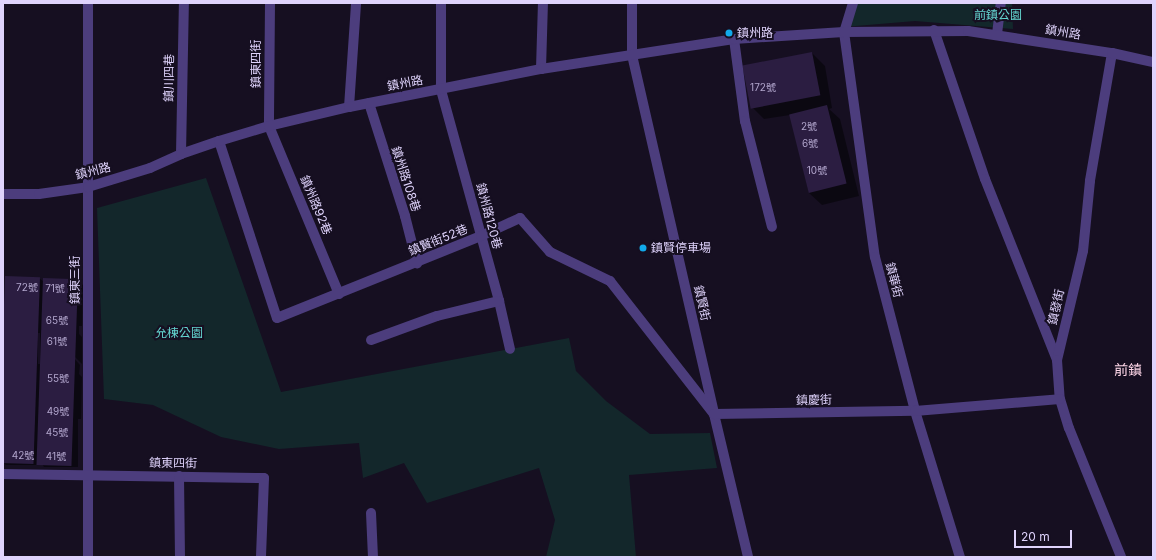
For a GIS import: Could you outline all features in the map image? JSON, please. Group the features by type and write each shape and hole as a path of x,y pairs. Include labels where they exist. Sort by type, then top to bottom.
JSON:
{"street":[{"name":"鎮東三街","path":"88,3 88,557"},
{"name":"鎮川四巷","path":"181,154 184,3"},
{"name":"鎮東四街","path":"269,126 270,3"},
{"path":"349,107 356,3"},
{"name":"鎮州路120巷","path":"441,3 442,90 499,301 510,349"},
{"path":"540,69 543,3"},
{"name":"鎮賢街","path":"632,3 632,55 748,557"},
{"name":"鎮華街","path":"854,3 844,32 874,257 915,411 960,557"},
{"path":"997,34 1001,3"},
{"name":"鎮州路","path":"3,194 40,194 88,187 150,168 181,154 219,141 269,126 349,107 442,90 540,69 734,39 844,32 934,30 997,34 1112,53 1153,62"},
{"path":"934,30 985,179 1057,360"},
{"path":"734,39 745,121 772,227"},
{"name":"鎮發街","path":"1112,53 1090,181 1082,251 1057,360 1060,399 1069,428 1121,557"},
{"name":"鎮州路108巷","path":"369,103 405,216 417,263"},
{"name":"鎮州路92巷","path":"269,126 339,294"},
{"name":"鎮賢街52巷","path":"219,141 277,318 417,263 520,218 550,252 610,281 714,414"},
{"path":"371,340 437,316 499,301"},
{"name":"鎮慶街","path":"714,414 915,411 1060,399"},
{"name":"鎮東四街","path":"3,474 264,478 261,557"},
{"path":"179,476 180,557"},
{"path":"371,513 373,557"}],"green space":[{"name":"前鎮公園","path":"855,3 1012,3 1013,29 915,21 844,27"},
{"name":"允棟公園","path":"206,178 281,392 569,338 576,371 606,401 650,434 710,433 717,468 629,475 636,557 546,557 555,520 539,468 427,503 404,463 363,478 359,443 279,449 221,437 153,405 104,399 97,208"}],"building":[{"path":"812,52 820,95 751,109 742,66"},
{"path":"827,105 847,184 809,193 789,114"},
{"path":"5,276 40,277 33,464 3,463 3,333"},
{"path":"43,278 78,279 71,466 36,465"}],"place":[{"name":"鎮州路","path":"729,33"},
{"name":"鎮賢停車場","path":"643,248"}],"district":[{"name":"前鎮","path":"1128,370"}]}
